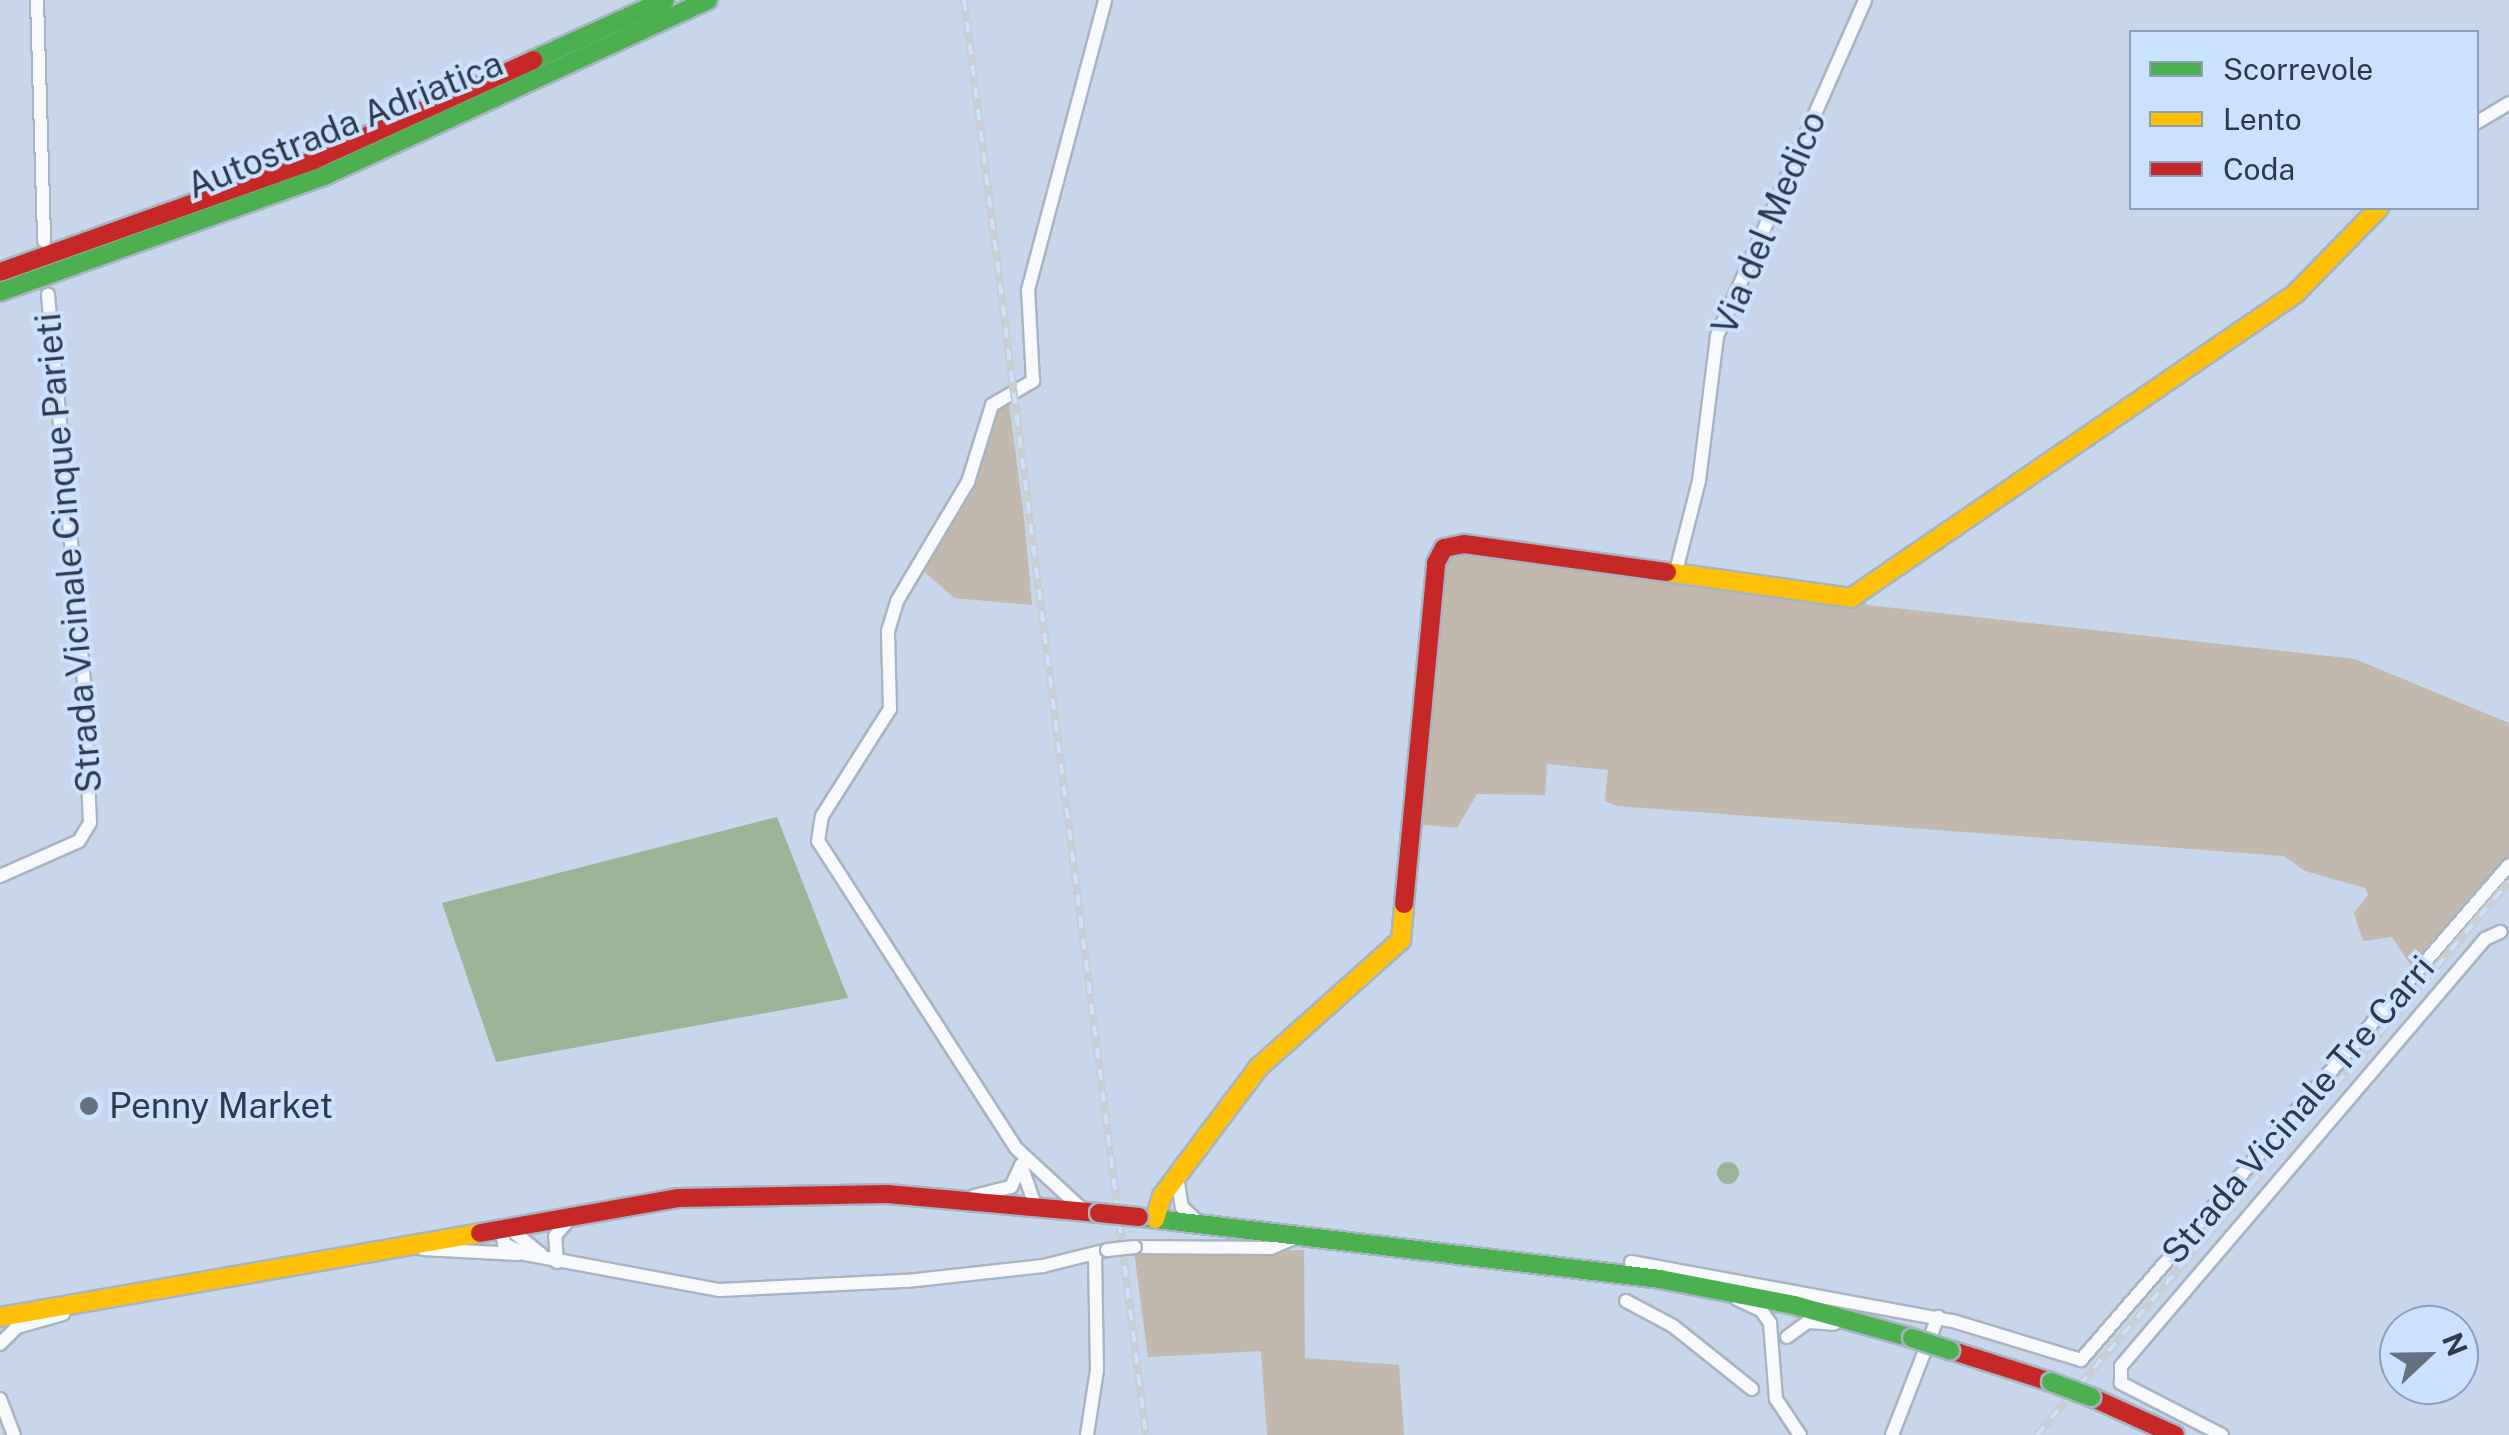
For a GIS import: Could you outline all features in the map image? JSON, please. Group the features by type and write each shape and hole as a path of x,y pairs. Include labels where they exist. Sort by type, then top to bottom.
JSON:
{"main road":[{"name":"Autostrada Adriatica","path":"488,94 665,0"},
{"name":"Autostrada Adriatica","path":"0,292 410,129 708,0"},
{"name":"Autostrada Adriatica","path":"0,272 410,129"},
{"path":"1147,1218 1260,1067 1401,940 1441,550 1464,544 1676,570 1850,598 2295,294 2376,210"},
{"path":"0,1318 404,1242 703,1196 965,1198 1709,1288 1794,1305 1950,1350 2051,1382 2174,1435"}],"street":[{"path":"37,0 44,241"},
{"path":"1035,1205 1027,1168 1016,1148 836,878 818,829 890,709 888,632 896,601 968,482 992,406 1033,381 1028,290 1106,0"},
{"name":"Via del Medico","path":"1676,570 1702,464 1717,336 1866,0"},
{"path":"2479,121 2509,103"},
{"name":"Strada Vicinale Cinque Parieti","path":"0,876 79,841 90,823 84,683 48,294"},
{"name":"Strada Vicinale Tre Carri","path":"1938,1318 2074,1358 2088,1354 2509,865"},
{"path":"2222,1435 2121,1383 2119,1371 2127,1356 2485,939 2500,932"},
{"path":"965,1198 1011,1187 1027,1168"},
{"path":"1027,1168 1092,1212"},
{"path":"1180,1177 1182,1207 1202,1226"},
{"path":"557,1262 555,1236 574,1215"},
{"path":"504,1226 557,1262"},
{"path":"504,1226 504,1244 525,1254"},
{"path":"404,1242 525,1254 742,1291 907,1281 1135,1247 1270,1248 1296,1238"},
{"path":"1088,1435 1097,1370 1101,1253"},
{"path":"1631,1262 1938,1318 1892,1435"},
{"path":"1709,1288 1760,1310 1772,1345"},
{"path":"0,1344 26,1323 112,1304 129,1292"},
{"path":"1626,1300 1673,1326 1752,1389"},
{"path":"1772,1375 1794,1305"},
{"path":"1794,1305 1781,1317 1772,1345 1772,1375 1779,1407 1800,1435"},
{"path":"1787,1337 1816,1321 1888,1332"},
{"path":"0,1399 14,1435"}],"shaded area":[{"path":"1008,394 1032,605 954,598 920,568 947,524 995,406"},
{"path":"1456,547 1861,594 1867,605 2355,659 2509,723 2509,875 2420,979 2392,937 2363,941 2354,913 2368,895 2365,888 2305,871 2284,856 1617,806 1605,801 1608,770 1547,764 1545,795 1477,794 1457,828 1415,824 1439,560"},
{"path":"777,817 848,998 496,1062 442,903"},
{"path":"1728,1162 1736,1165 1736,1181 1728,1184 1720,1181 1717,1173 1720,1165"},
{"path":"1304,1250 1305,1358 1399,1365 1404,1435 1267,1435 1261,1351 1148,1357 1134,1251"}],"railway":[{"path":"964,0 1146,1435"},
{"path":"2037,1435 2509,882"}],"traffic: fast":[{"path":"533,60 665,0"},
{"path":"0,292 326,175 708,0"},
{"path":"1148,1218 1660,1279 1794,1305 1912,1338"},
{"path":"1912,1338 1950,1350"},
{"path":"2051,1382 2091,1397"}],"traffic: slow":[{"path":"1667,572 1851,598 2295,294 2377,210"},
{"path":"1155,1219 1162,1196 1259,1067 1401,940 1404,904"},
{"path":"0,1317 480,1233"}],"traffic: jam":[{"path":"0,272 314,160 533,60"},
{"path":"1404,904 1436,563 1444,548 1464,544 1667,572"},
{"path":"480,1233 679,1198 887,1194 1099,1213"},
{"path":"1099,1213 1139,1217"},
{"path":"1950,1350 2051,1382"},
{"path":"2091,1397 2175,1435"}],"place":[{"name":"Penny Market","path":"89,1106"}]}
